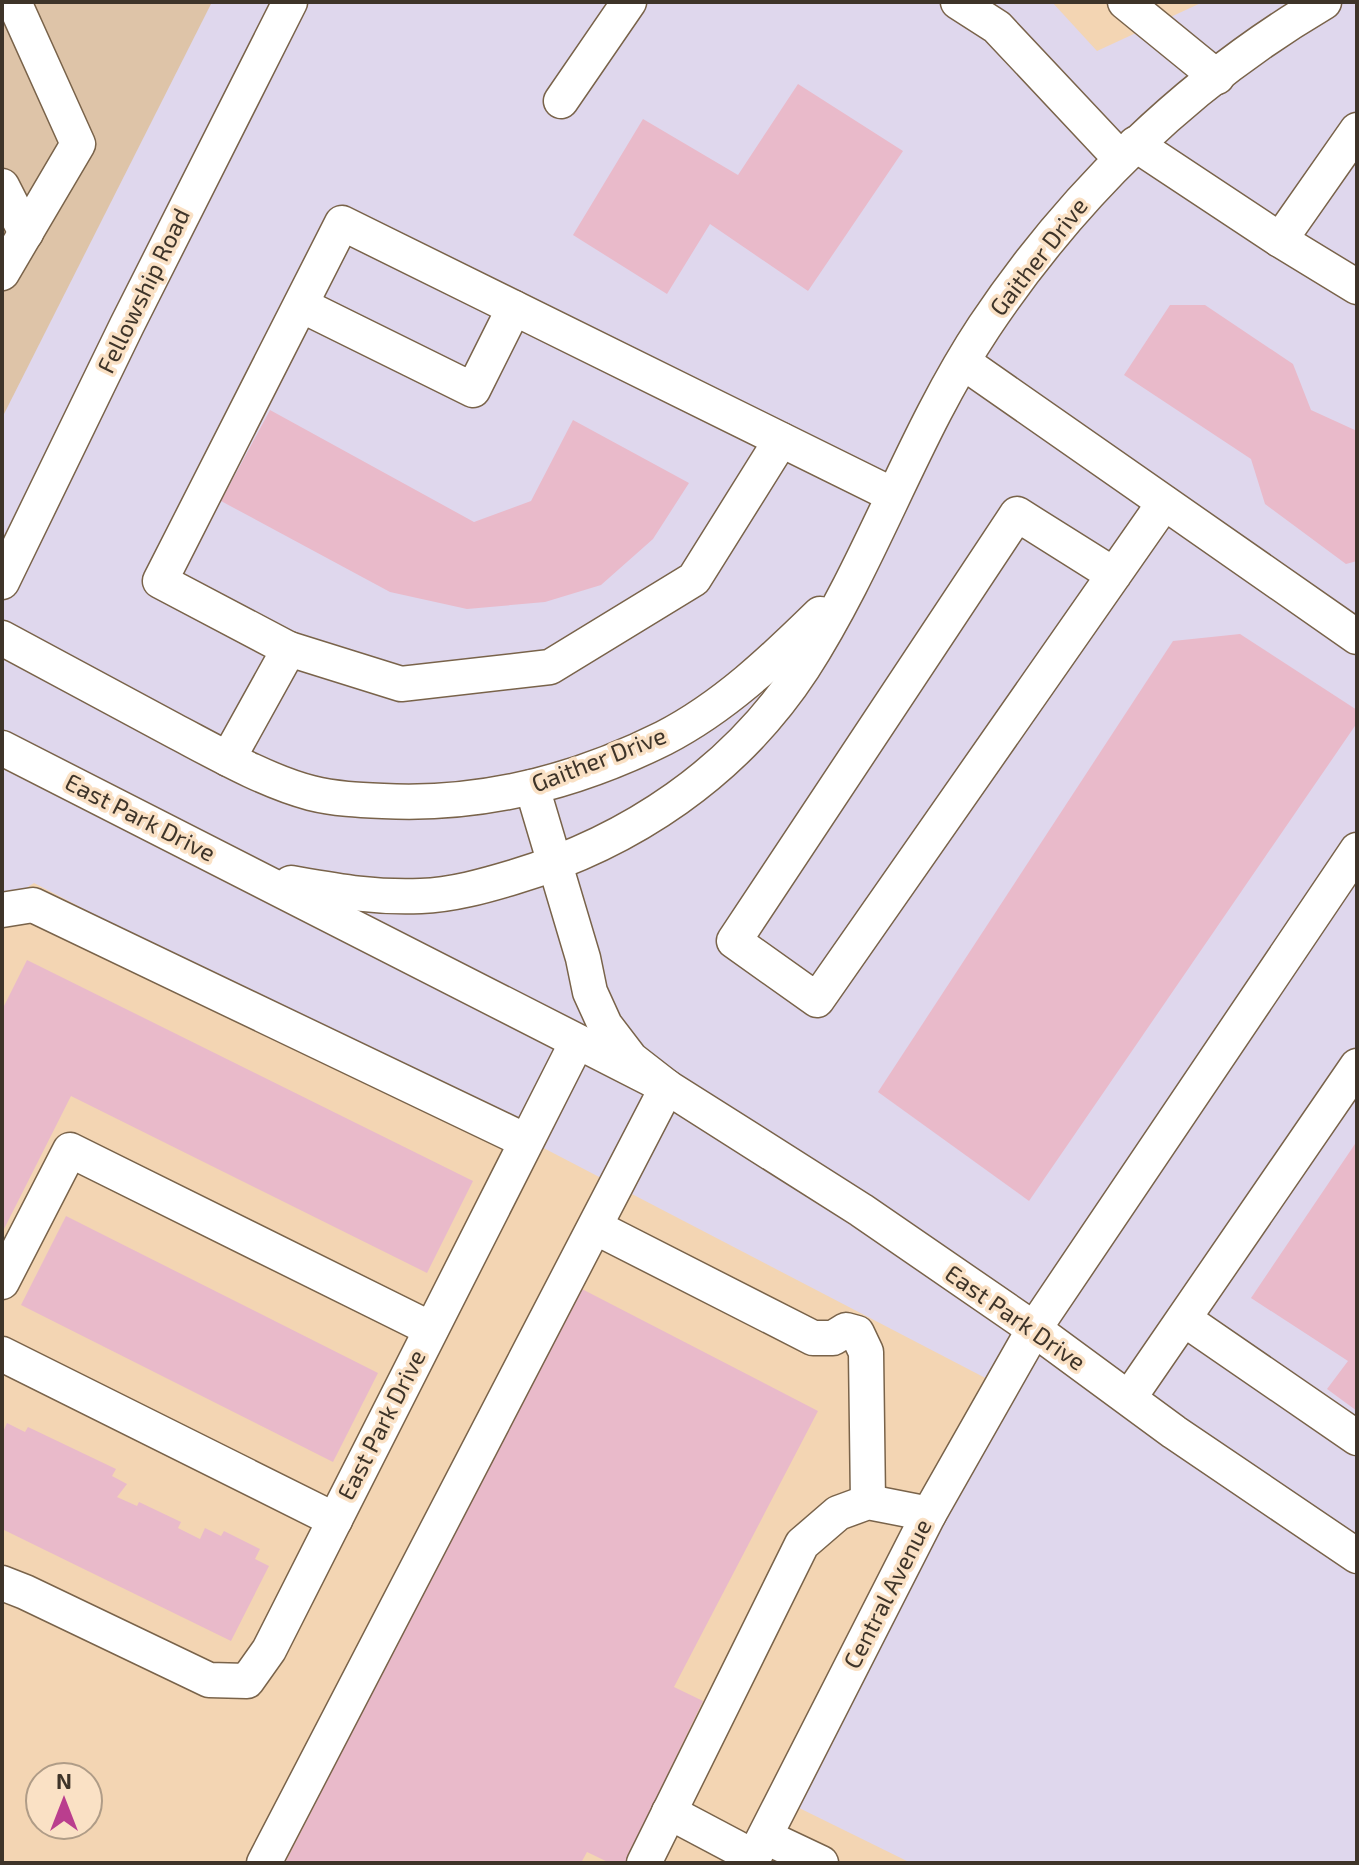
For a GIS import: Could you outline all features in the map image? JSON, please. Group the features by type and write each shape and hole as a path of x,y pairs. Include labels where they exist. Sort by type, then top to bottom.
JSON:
{"street":[{"path":"2,273 78,144 14,2"},
{"name":"Fellowship Road","path":"2,582 290,2"},
{"path":"561,101 629,2"},
{"path":"958,2 997,27 1128,152 1357,287"},
{"path":"1125,2 1217,77"},
{"name":"Gaither Drive","path":"253,876 362,896 425,896 485,886 555,865 642,822 681,798 713,771 774,707 802,668 847,589 925,428 963,362 1019,277 1128,152 1238,57 1324,2"},
{"path":"1280,240 1357,130"},
{"path":"2,186 26,233"},
{"path":"781,440 694,579 550,667 401,684 289,649 160,581 342,223 893,495"},
{"path":"301,305 473,390 514,308"},
{"path":"963,362 1357,637"},
{"path":"1114,575 1017,514 734,941 817,1000 1114,575 1164,503"},
{"name":"Gaither Drive","path":"2,638 228,759 309,792 346,800 444,802 502,795 558,780 664,737 714,707 762,670 847,589"},
{"path":"228,759 289,649"},
{"name":"East Park Drive","path":"2,748 667,1087"},
{"name":"East Park Drive","path":"532,787 590,992 605,1025 631,1059 667,1087 861,1210 1034,1329 1174,1432 1357,1556"},
{"name":"Central Avenue","path":"757,1852 929,1514 1034,1329 1357,850"},
{"path":"2,910 33,905 526,1141"},
{"name":"East Park Drive","path":"2,1354 335,1520 577,1042"},
{"path":"1129,1398 1357,1066"},
{"path":"264,1863 667,1087"},
{"path":"2,1282 70,1150 431,1329"},
{"path":"595,1227 813,1338 833,1338 846,1330 857,1333 866,1352 868,1502"},
{"path":"1184,1319 1357,1438"},
{"path":"644,1863 802,1544 838,1513 868,1502 929,1514"},
{"path":"2,1583 209,1680 247,1681 269,1650 335,1520"},
{"path":"669,1812 757,1852 821,1863"}],"shaded area":[{"path":"2,2 1357,2 1357,1863 2,1863"},
{"path":"2,2 212,2 2,418"},
{"path":"1052,2 1203,2 1097,51"},
{"path":"34,883 995,1383 787,1802 911,1863 2,1863 2,903"}],"building":[{"path":"798,84 903,151 808,291 710,224 667,294 573,235 643,119 738,175"},
{"path":"1170,305 1205,305 1293,364 1311,410 1357,431 1357,561 1346,564 1265,504 1251,459 1124,375"},
{"path":"270,410 474,522 531,501 573,420 689,483 653,539 601,585 545,602 467,609 390,592 221,501"},
{"path":"1240,634 1357,710 1357,723 1029,1201 878,1092 1173,641"},
{"path":"27,960 473,1181 427,1273 71,1096 2,1233 2,1010"},
{"path":"1357,1141 1357,1411 1327,1389 1348,1361 1251,1298"},
{"path":"66,1216 378,1373 333,1462 21,1305"},
{"path":"580,1288 818,1411 674,1687 703,1701 625,1863 610,1863 587,1852 581,1863 285,1863"},
{"path":"7,1423 25,1432 28,1427 116,1469 112,1476 127,1484 117,1497 137,1506 139,1502 181,1522 178,1528 200,1539 205,1528 221,1536 224,1531 260,1549 255,1559 269,1566 231,1641 2,1529 2,1434"}]}
